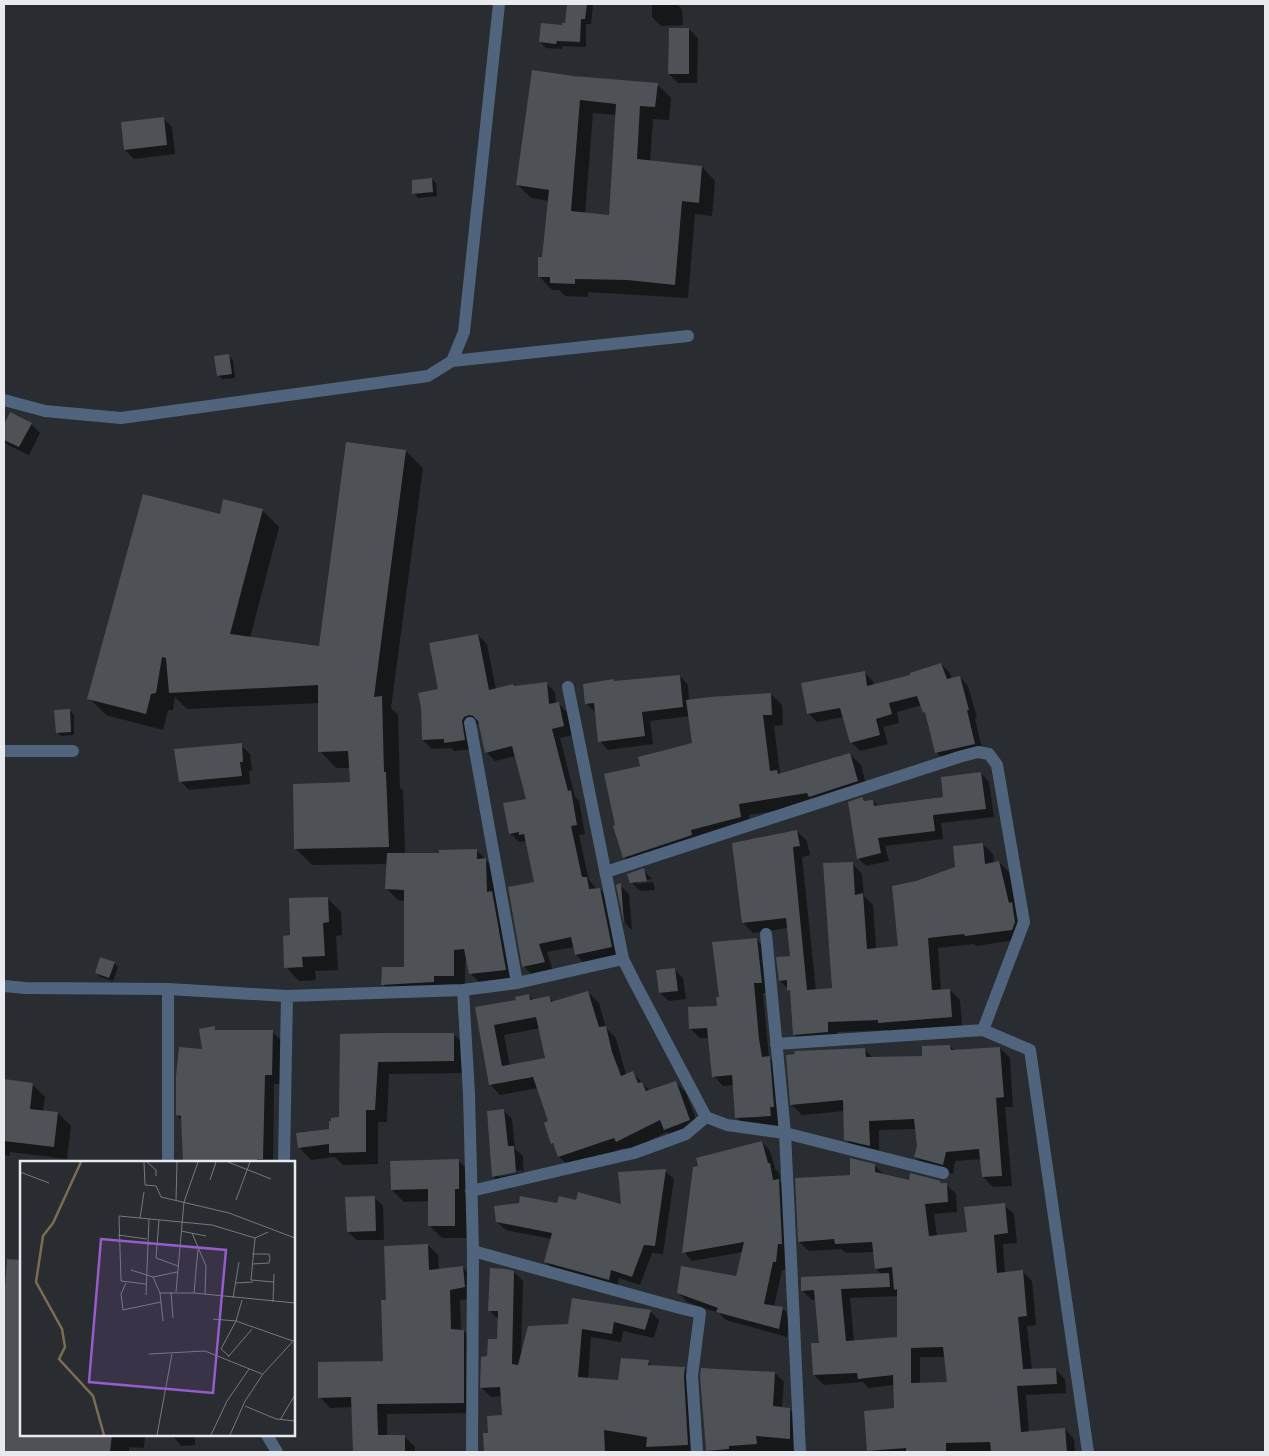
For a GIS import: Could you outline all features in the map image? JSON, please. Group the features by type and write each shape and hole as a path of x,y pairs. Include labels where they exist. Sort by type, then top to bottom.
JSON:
{"street":[{"path":"452,361 464,332 499,4"},
{"path":"4,400 45,411 121,418 428,376 452,361 688,336"},
{"path":"568,687 623,959 706,1116 727,1125 786,1133 943,1173"},
{"path":"470,723 517,983"},
{"path":"4,751 73,751"},
{"path":"606,872 959,757 978,752 989,754 997,766 1024,922 983,1030"},
{"path":"766,934 786,1133 800,1452"},
{"path":"4,986 25,988 168,989 287,996 463,990 517,983 623,959"},
{"path":"168,989 168,1161"},
{"path":"463,990 470,1094 472,1191 472,1452"},
{"path":"284,1161 287,996"},
{"path":"776,1044 983,1030 1030,1050 1088,1452"},
{"path":"472,1191 634,1153 686,1134 706,1116"},
{"path":"473,1251 700,1313 692,1376 697,1452"},
{"path":"269,1436 278,1452"},
{"path":"278,1452 279,1436"}],"building":[{"path":"567,4 587,4 585,19 581,19 580,42 557,41 556,44 539,42 541,23 562,25 562,23 565,23"},
{"path":"669,28 689,28 689,74 668,74"},
{"path":"532,70 573,76 658,83 655,107 640,106 637,159 702,166 699,203 682,201 675,285 627,280 575,279 575,284 550,283 550,277 538,277 538,257 542,257 549,190 516,185","holes":["580,100 616,104 609,215 571,211"]},
{"path":"164,117 167,145 124,150 121,122"},
{"path":"432,178 433,192 412,194 412,180"},
{"path":"229,354 232,374 217,376 214,356"},
{"path":"10,412 32,423 19,447 4,440 4,425"},
{"path":"346,442 406,450 374,697 382,696 384,772 386,772 389,847 294,849 293,784 350,782 348,751 318,752 318,685 169,693 166,658 162,657 156,693 151,694 146,714 87,699 143,494 220,514 223,499 263,509 230,634 319,646"},
{"path":"478,634 489,690 513,684 514,686 547,682 549,704 559,702 564,726 552,729 568,791 571,790 577,825 571,826 582,877 587,877 589,889 600,888 612,947 575,955 571,937 539,944 545,962 522,967 508,887 534,882 524,834 519,835 519,832 509,834 503,803 526,799 512,746 485,753 478,721 469,715 464,717 462,721 465,740 444,743 444,739 422,740 421,707 418,693 438,689 429,643"},
{"path":"941,663 947,679 960,676 975,744 935,753 925,712 923,713 917,696 889,703 892,714 876,719 880,735 850,743 840,708 807,714 801,683 865,671 867,686 910,675 910,673"},
{"path":"680,675 683,707 642,712 645,736 598,742 594,703 585,704 583,684 614,679 614,681"},
{"path":"771,693 772,715 763,715 770,771 777,770 778,774 850,753 858,781 809,797 807,793 739,804 741,817 691,830 692,835 623,858 613,826 615,825 604,774 640,766 638,757 692,743 686,700"},
{"path":"70,709 71,732 56,733 54,710"},
{"path":"242,743 243,762 240,762 242,776 179,782 174,749"},
{"path":"981,772 986,809 933,815 935,831 878,838 881,853 857,859 848,802 862,797 864,801 873,800 874,806 943,797 941,777"},
{"path":"797,830 800,846 793,847 807,990 832,988 823,863 853,862 855,895 863,893 867,949 898,946 892,886 916,881 955,867 953,846 983,843 985,864 999,861 1009,903 1012,902 1015,922 1012,930 965,936 964,934 928,938 932,990 950,989 952,1017 878,1023 878,1020 828,1022 828,1032 793,1035 790,990 787,991 787,980 779,981 776,957 790,956 786,918 742,923 732,843"},
{"path":"477,849 477,859 486,858 487,892 492,891 506,970 469,974 464,949 454,950 454,976 434,976 434,982 381,985 382,967 404,967 404,890 385,889 387,853 439,853 439,850"},
{"path":"644,868 647,881 630,883 627,874"},
{"path":"621,883 624,924 616,885"},
{"path":"328,897 329,922 323,923 325,956 302,957 303,967 284,968 283,936 290,935 289,898"},
{"path":"757,938 762,983 754,983 759,1039 762,1057 770,1056 774,1107 770,1107 771,1116 735,1118 732,1075 712,1077 707,1028 689,1029 688,1007 717,1006 716,997 719,997 712,942"},
{"path":"100,957 115,962 109,978 95,973"},
{"path":"675,968 678,991 659,993 656,970"},
{"path":"588,991 599,1027 606,1026 612,1052 621,1076 633,1071 638,1083 642,1082 646,1091 676,1081 690,1120 664,1130 660,1120 616,1142 614,1138 558,1157 553,1143 551,1144 544,1123 548,1121 533,1077 489,1085 475,1007 516,1000 515,997 529,994 530,1000 549,996 551,1002","holes":["536,1017 545,1058 502,1066 494,1025"]},
{"path":"215,1026 215,1030 273,1030 272,1075 265,1075 263,1159 257,1159 257,1161 183,1161 181,1116 176,1115 176,1076 179,1047 202,1049 199,1029"},
{"path":"454,1033 454,1061 378,1062 375,1110 366,1110 366,1152 329,1153 329,1144 298,1148 296,1133 329,1129 331,1118 339,1117 340,1034"},
{"path":"950,1045 951,1050 1000,1047 1004,1097 996,1098 1002,1176 982,1177 979,1149 946,1152 943,1165 914,1157 917,1146 914,1119 869,1121 870,1146 844,1140 843,1100 790,1105 786,1055 795,1054 794,1051 865,1048 866,1057 922,1056 922,1046"},
{"path":"4,1079 33,1083 30,1109 58,1112 54,1147 4,1141"},
{"path":"504,1109 508,1146 514,1146 516,1172 492,1177 487,1111"},
{"path":"762,1141 768,1163 770,1163 773,1180 779,1179 782,1244 778,1244 776,1262 773,1262 764,1304 783,1307 779,1329 716,1312 718,1308 677,1293 681,1266 736,1276 744,1242 682,1253 693,1167 698,1166 696,1158"},
{"path":"850,1158 875,1164 875,1172 909,1180 910,1173 941,1181 940,1183 947,1183 948,1202 925,1204 929,1236 967,1232 964,1207 1005,1203 1008,1233 994,1235 997,1273 1023,1270 1027,1316 1018,1317 1023,1369 1056,1368 1057,1384 1017,1386 1021,1432 1065,1428 1067,1452 991,1452 990,1442 946,1443 946,1452 906,1452 906,1448 867,1451 864,1411 894,1408 893,1375 858,1379 857,1373 813,1375 811,1343 819,1343 814,1290 801,1291 801,1277 889,1273 890,1287 841,1289 846,1341 897,1337 897,1289 894,1290 892,1267 875,1269 872,1242 835,1244 834,1239 798,1242 795,1178 850,1175","holes":["943,1347 947,1382 911,1383 911,1348"]},
{"path":"459,1159 459,1189 455,1189 455,1226 428,1226 428,1189 391,1190 390,1161"},
{"path":"666,1169 655,1246 644,1245 632,1277 611,1270 609,1280 544,1262 552,1233 496,1222 494,1206 519,1203 520,1196 557,1203 559,1196 576,1200 578,1192 621,1204 618,1172"},
{"path":"375,1196 376,1231 347,1232 345,1197"},
{"path":"428,1244 429,1270 463,1266 465,1287 450,1290 451,1329 464,1330 464,1403 377,1404 378,1435 405,1435 405,1452 353,1452 351,1397 318,1398 318,1362 383,1361 381,1300 386,1300 384,1246"},
{"path":"7,1259 20,1260 20,1436 112,1436 110,1452 4,1452 4,1301"},
{"path":"490,1268 514,1271 512,1364 518,1365 528,1326 568,1324 572,1298 651,1310 645,1330 614,1322 612,1334 582,1329 578,1377 618,1380 621,1358 649,1360 648,1365 685,1367 688,1445 646,1447 647,1437 604,1430 605,1452 484,1452 483,1433 488,1433 487,1416 502,1415 500,1387 480,1388 481,1357 487,1356 488,1339 497,1339 498,1311 488,1311"},
{"path":"701,1368 775,1372 773,1406 790,1408 790,1439 756,1436 757,1444 729,1446 729,1449 706,1451"}]}
